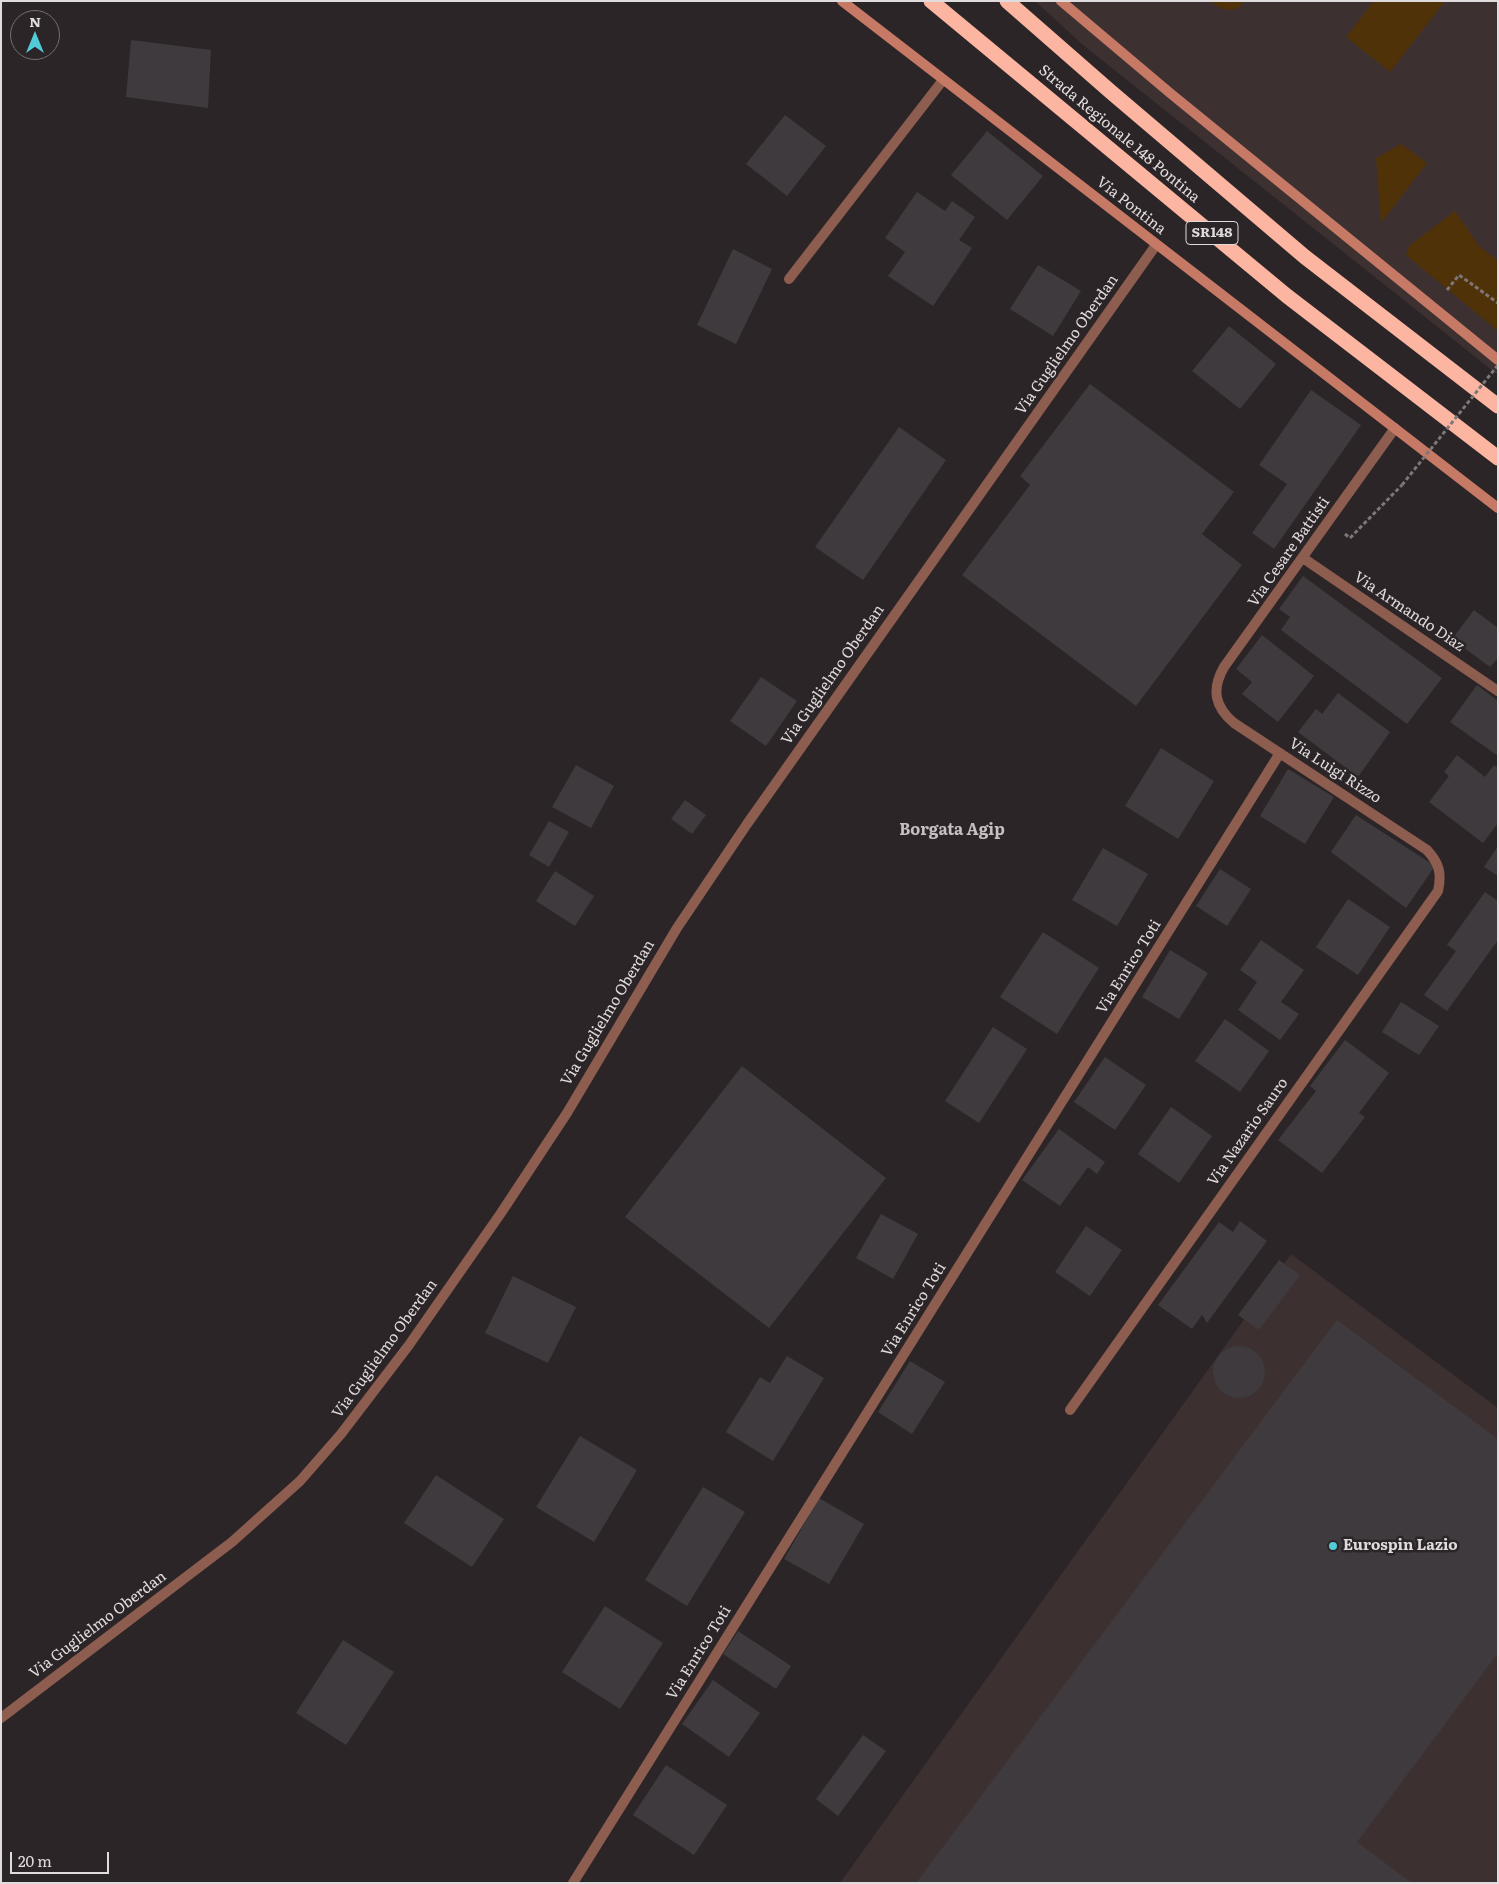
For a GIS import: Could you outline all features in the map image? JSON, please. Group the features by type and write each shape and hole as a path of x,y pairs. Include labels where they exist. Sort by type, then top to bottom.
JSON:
{"highway":[{"name":"Strada Regionale 148 Pontina","path":"931,1 1287,296 1498,458"},
{"name":"Strada Regionale 148 Pontina","path":"1007,1 1110,92 1305,257 1498,406"}],"street":[{"name":"Via Pontina","path":"842,1 1498,508"},
{"path":"1061,1 1170,93 1498,360"},
{"path":"789,279 942,80"},
{"name":"Via Guglielmo Oberdan","path":"1,1718 232,1542 300,1481 341,1434 409,1345 501,1213 567,1113 677,928 747,824 1156,244"},
{"name":"Via Cesare Battisti","path":"1216,696 1217,686 1224,668 1394,428"},
{"name":"Via Armando Diaz","path":"1303,558 1498,691"},
{"name":"Via Luigi Rizzo","path":"1216,696 1220,708 1226,717 1422,846 1436,859 1440,868"},
{"name":"Via Enrico Toti","path":"573,1883 1280,753"},
{"name":"Via Nazario Sauro","path":"1070,1410 1434,897 1440,879 1440,868"}],"path":[{"path":"1459,275 1498,303"},
{"path":"1350,538 1402,485 1498,364"}],"shaded area":[{"path":"1035,1 1498,1 1498,375 1083,45"},
{"path":"1210,1 1244,1 1239,8 1227,10 1220,8"},
{"path":"1374,1 1445,1 1390,72 1346,37"},
{"path":"1401,144 1427,163 1381,223 1376,158"},
{"path":"1455,211 1479,246 1498,261 1498,331 1406,255 1409,246"},
{"name":"Eurospin Lazio","path":"1291,1254 1498,1408 1498,1883 840,1883"}],"building":[{"path":"131,40 211,50 208,108 126,97"},
{"path":"785,115 826,146 787,196 746,164"},
{"path":"987,131 1043,176 1007,220 951,175"},
{"path":"917,192 945,211 952,201 975,217 959,240 972,248 933,306 888,276 905,252 885,238"},
{"path":"733,249 772,269 736,344 697,325"},
{"path":"1038,265 1081,291 1053,336 1010,309"},
{"path":"1229,326 1276,364 1240,409 1192,371"},
{"path":"1090,384 1234,492 1202,534 1242,565 1136,706 962,575 1030,485 1020,476"},
{"path":"1311,390 1361,425 1274,549 1252,533 1287,484 1259,465"},
{"path":"899,427 946,460 863,580 815,547"},
{"path":"1303,576 1442,678 1407,724 1281,630 1290,617 1279,609"},
{"path":"1474,610 1498,628 1498,658 1490,667 1452,639"},
{"path":"1262,635 1314,676 1278,722 1242,694 1252,682 1236,669"},
{"path":"761,677 797,701 766,746 730,721"},
{"path":"1477,685 1498,701 1498,756 1450,722"},
{"path":"1338,693 1390,732 1358,777 1298,732 1316,709 1322,714"},
{"path":"1161,748 1214,781 1178,839 1125,806"},
{"path":"1457,755 1485,777 1494,765 1498,768 1498,823 1483,843 1429,802 1449,776 1444,772"},
{"path":"576,765 614,786 591,828 552,807"},
{"path":"1288,769 1334,797 1305,844 1260,816"},
{"path":"685,800 706,815 692,834 671,819"},
{"path":"1356,815 1435,866 1406,908 1331,852"},
{"path":"549,821 569,832 549,867 529,855"},
{"path":"1498,846 1498,876 1484,867"},
{"path":"1103,848 1148,874 1117,926 1072,900"},
{"path":"1220,869 1251,889 1227,926 1196,906"},
{"path":"555,871 594,896 575,926 536,901"},
{"path":"1485,892 1498,901 1498,940 1447,1011 1424,995 1456,951 1447,945"},
{"path":"1348,899 1390,927 1358,975 1316,947"},
{"path":"1043,932 1099,968 1057,1034 1000,997"},
{"path":"1261,940 1304,970 1281,1002 1299,1014 1280,1040 1238,1010 1257,982 1240,970"},
{"path":"1170,950 1208,973 1179,1019 1142,997"},
{"path":"1401,1002 1439,1026 1419,1055 1382,1032"},
{"path":"1225,1019 1269,1051 1240,1092 1195,1061"},
{"path":"993,1027 1027,1049 979,1123 945,1101"},
{"path":"1345,1040 1389,1073 1359,1113 1365,1117 1322,1173 1278,1140 1316,1091 1310,1086"},
{"path":"1105,1057 1146,1085 1115,1130 1074,1102"},
{"path":"742,1066 886,1178 769,1328 625,1217"},
{"path":"1171,1107 1212,1136 1179,1183 1138,1154"},
{"path":"1059,1129 1105,1162 1097,1174 1088,1167 1060,1206 1022,1180"},
{"path":"881,1214 918,1234 893,1279 856,1258"},
{"path":"1240,1221 1267,1241 1207,1323 1202,1315 1192,1329 1158,1305 1219,1222 1233,1232"},
{"path":"1086,1226 1122,1250 1090,1296 1055,1272"},
{"path":"1279,1260 1300,1275 1259,1330 1238,1315"},
{"path":"513,1276 576,1307 548,1363 485,1333"},
{"name":"Eurospin Lazio","path":"1337,1320 1498,1439 1498,1653 1357,1842 1412,1883 916,1883"},
{"path":"1239,1346 1249,1348 1257,1354 1263,1362 1265,1372 1263,1382 1257,1390 1249,1396 1239,1398 1229,1396 1221,1390 1215,1382 1213,1372 1215,1362 1221,1354 1229,1348"},
{"path":"787,1356 824,1378 773,1461 726,1432 760,1377 770,1383"},
{"path":"910,1361 945,1382 912,1434 878,1412"},
{"path":"580,1436 637,1470 594,1542 536,1507"},
{"path":"436,1475 504,1519 472,1567 404,1523"},
{"path":"703,1487 745,1512 687,1606 645,1580"},
{"path":"819,1498 864,1524 829,1584 784,1559"},
{"path":"605,1606 663,1643 620,1709 562,1672"},
{"path":"738,1631 791,1666 776,1689 723,1654"},
{"path":"343,1640 394,1672 346,1745 296,1713"},
{"path":"713,1680 760,1713 729,1757 682,1724"},
{"path":"863,1735 886,1751 838,1816 816,1799"},
{"path":"666,1765 727,1805 694,1855 633,1815"}],"place":[{"name":"Eurospin Lazio","path":"1333,1546"}],"district":[{"name":"Borgata Agip","path":"952,830"}]}
